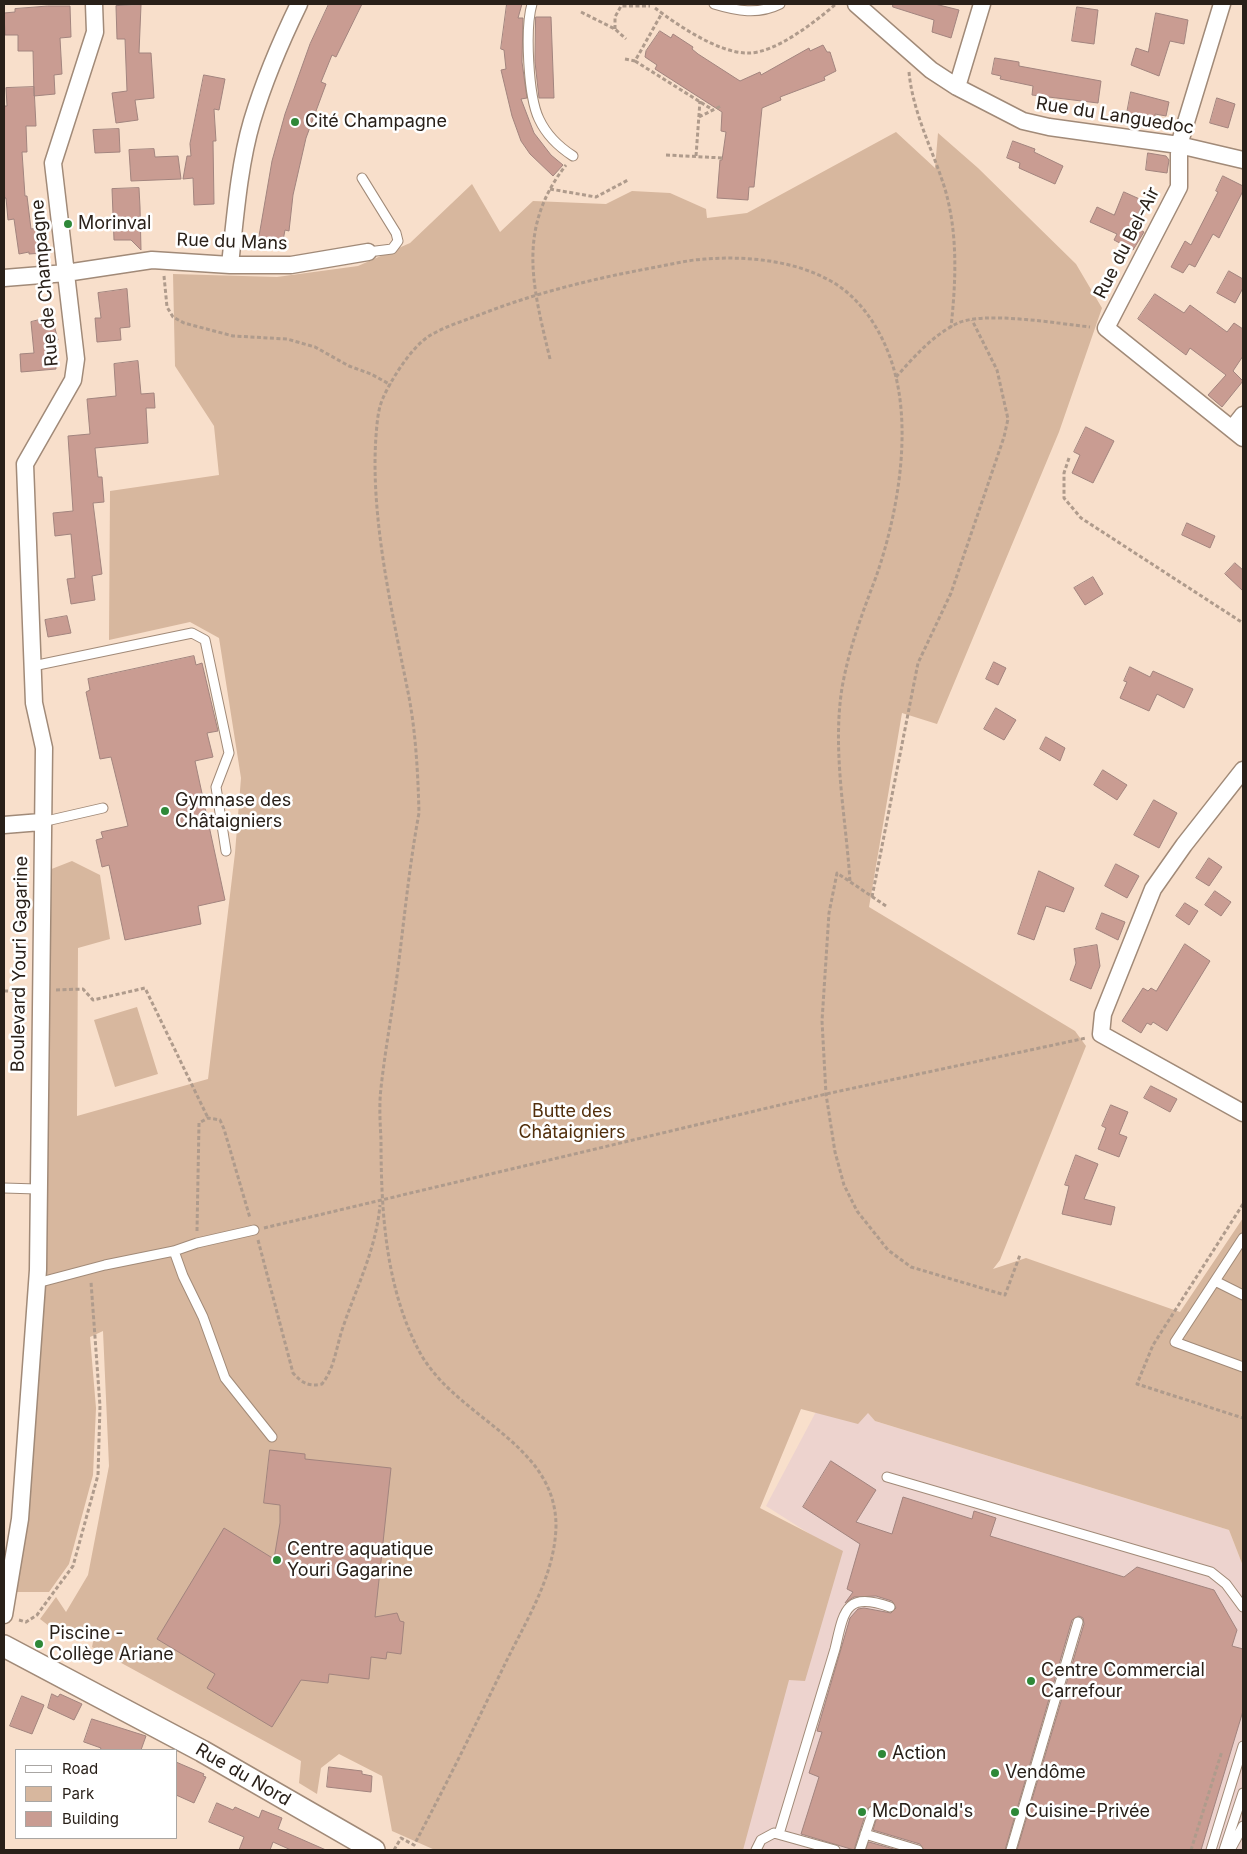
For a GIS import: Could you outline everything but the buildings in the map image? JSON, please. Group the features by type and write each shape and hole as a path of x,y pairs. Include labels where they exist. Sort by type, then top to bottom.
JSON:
{"street":[{"name":"Rue de Champagne","path":"41,822 44,748 34,704 25,464 73,380 76,359 53,164 95,32 94,4"},
{"path":"230,265 236,208 252,122 284,36 299,4"},
{"name":"Rue du Languedoc","path":"856,4 931,70 957,87 1023,121 1049,127 1179,145 1243,160"},
{"path":"957,87 982,4"},
{"name":"Rue du Bel-Air","path":"1106,328 1179,186 1179,145 1222,4"},
{"name":"Rue du Mans","path":"4,278 66,273 161,260 230,265 291,265 368,252"},
{"path":"1106,328 1238,433 1243,415"},
{"path":"1243,770 1184,845 1153,889 1103,1014 1101,1034 1243,1113"},
{"path":"4,825 41,822"},
{"name":"Boulevard Youri Gagarine","path":"8,1617 20,1520 37,1283 41,822"},
{"name":"Rue du Nord","path":"4,1646 202,1751 374,1850"}],"lane":[{"path":"532,4 528,17 531,90 539,119 559,146 573,156"},
{"path":"714,4 752,12 780,4"},
{"path":"362,178 396,233 398,241 392,249 368,252"},
{"path":"33,666 192,633 206,640 229,753 216,786 226,851"},
{"path":"41,822 103,808"},
{"path":"4,1188 38,1189"},
{"path":"37,1283 254,1230"},
{"path":"1243,1238 1175,1342 1243,1367"},
{"path":"174,1251 183,1276 203,1317 225,1378 272,1437"},
{"path":"1215,1282 1243,1295"},
{"path":"888,1477 1211,1572 1226,1584 1243,1607"},
{"path":"779,1834 835,1649 841,1622 850,1606 859,1600 885,1606"},
{"path":"1011,1850 1078,1622"},
{"path":"1211,1850 1243,1746"},
{"path":"1224,1850 1243,1793"},
{"path":"861,1849 873,1811"},
{"path":"1230,1850 1243,1826"},
{"path":"756,1850 761,1840 770,1834 779,1834 835,1850"},
{"path":"865,1834 918,1850"}],"path":[{"path":"655,8 711,43 734,52 748,54 764,50 808,28 836,4"},
{"path":"615,29 615,18 621,6 650,6"},
{"path":"581,12 615,29 626,39"},
{"path":"635,61 662,13"},
{"path":"906,49 910,83 918,116 945,189 954,228 954,298 951,327"},
{"path":"625,59 635,61 713,110"},
{"path":"696,156 700,101"},
{"path":"699,117 721,106"},
{"path":"666,155 723,158"},
{"path":"550,360 535,294 533,240 536,217 555,179 573,156"},
{"path":"550,189 596,197 628,180"},
{"path":"197,1243 199,1123 208,1118 220,1120 224,1129 254,1230 260,1244 293,1373 301,1382 312,1386 322,1384 330,1375 343,1329 378,1230 381,1200 380,1091 419,813 418,770 409,699 402,670 376,500 375,453 378,419 382,399 413,350 430,336 535,294 605,277 704,259 758,260 802,268 830,280 851,296 873,323 891,361 901,406 902,439 896,497 887,538 876,576 858,620 841,693 838,751 843,813 848,840 850,882"},
{"path":"161,260 167,307 173,317 184,323 233,336 287,339 315,347 349,366 371,374 391,385"},
{"path":"872,897 918,663 951,593 1004,437 1008,418 997,370 972,320"},
{"path":"895,378 933,339 958,322 972,320 1015,320 1106,328"},
{"path":"1069,458 1064,472 1064,498 1081,518 1243,623"},
{"path":"886,906 837,873 829,913 822,1022 826,1094 834,1152 844,1185 857,1211 888,1250 911,1267 1005,1295 1020,1255"},
{"path":"4,992 83,989 92,1000 145,988 208,1118"},
{"path":"254,1230 826,1094 1101,1034"},
{"path":"381,1200 400,1308 419,1351 441,1381 466,1406 521,1448 544,1479 554,1506 556,1526 553,1555 541,1589 447,1782 414,1845 401,1838 393,1850"},
{"path":"1243,1204 1153,1345 1137,1384 1243,1418"},
{"path":"8,1617 26,1622 37,1615 73,1566 98,1475 100,1406 90,1269"},
{"path":"1191,1850 1222,1751"}],"shaded area":[{"name":"Centre Commercial Carrefour","path":"836,1374 875,1421 1229,1530 1243,1566 1243,1850 730,1850 782,1661 835,1550 766,1506"}],"green space":[{"name":"Butte des Châtaigniers","path":"896,132 935,168 938,133 978,168 1076,264 1102,308 1059,432 937,724 902,713 869,907 1075,1031 1086,1046 1000,1260 993,1269 1026,1258 1180,1312 1243,1218 1243,1566 1229,1530 875,1421 868,1413 858,1424 801,1409 760,1508 843,1551 805,1681 789,1680 743,1850 435,1850 392,1831 382,1776 339,1754 321,1768 317,1794 299,1783 301,1761 92,1647 94,1637 69,1626 49,1626 40,1619 56,1597 66,1612 88,1575 109,1466 103,1331 90,1337 96,1408 93,1475 69,1564 49,1592 13,1592 28,1520 45,1265 49,870 72,861 100,875 110,939 78,948 77,1116 208,1079 235,853 241,778 219,638 190,622 109,640 110,491 219,475 214,426 175,366 173,274 277,277 358,266 410,243 472,184 500,232 533,201 606,204 632,191 670,193 706,209 707,218 747,213"},
{"path":"137,1007 158,1074 115,1087 94,1020"}],"place":[{"name":"Cité Champagne","path":"295,122"},
{"name":"Morinval","path":"68,224"},
{"name":"Gymnase des Châtaigniers","path":"165,811"},
{"name":"Centre aquatique Youri Gagarine","path":"277,1560"},
{"name":"Piscine - Collège Ariane","path":"39,1644"},
{"name":"Centre Commercial Carrefour","path":"1031,1681"},
{"name":"Action","path":"882,1754"},
{"name":"Vendôme","path":"995,1773"},
{"name":"McDonald's","path":"862,1812"},
{"name":"Cuisine-Privée","path":"1015,1812"}]}
